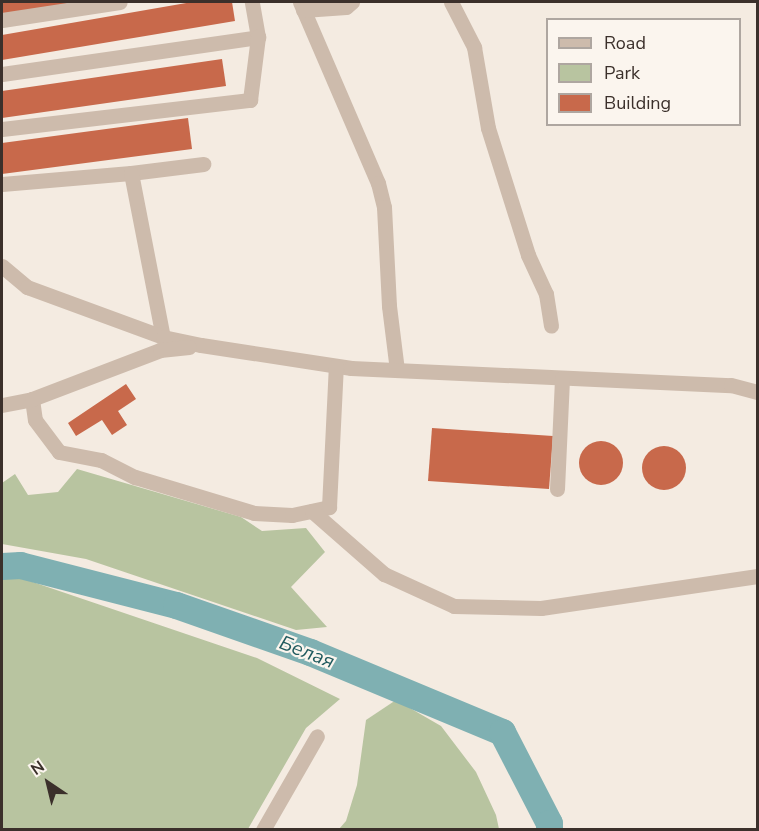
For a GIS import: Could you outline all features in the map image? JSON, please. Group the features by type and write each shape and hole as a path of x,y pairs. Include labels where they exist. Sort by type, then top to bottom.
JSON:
{"street":[{"path":"2,20 120,2"},
{"path":"2,129 250,100 258,37 252,2"},
{"path":"352,2 345,7 302,6 378,183 384,207 389,306 397,370"},
{"path":"451,2 474,47 488,128 521,233 546,294 551,326"},
{"path":"2,74 258,37"},
{"path":"2,184 131,173 203,164"},
{"path":"131,173 163,337"},
{"path":"2,266 27,287 163,337 201,345 336,366 731,385 758,392"},
{"path":"2,405 32,399 160,350 201,345"},
{"path":"32,399 35,420 59,452 101,460 135,477 254,513 292,515 329,507 336,366"},
{"path":"557,489 562,378"},
{"path":"312,511 384,574 454,606 541,608 758,576"},
{"path":"263,830 317,736"}],"green space":[{"path":"77,469 241,517 262,531 306,528 325,552 291,587 327,627 296,630 86,559 2,544 2,483 15,474 28,495 58,492"},
{"path":"18,577 257,658 340,699 306,728 248,829 2,829 2,579"},
{"path":"396,700 441,726 476,772 496,815 499,829 339,829 346,821 357,785 366,720"}],"building":[{"path":"2,2 78,2 2,14"},
{"path":"192,2 232,2 235,21 2,60 2,35"},
{"path":"222,59 226,86 2,118 2,91"},
{"path":"188,118 192,149 2,174 2,143"},
{"path":"126,384 136,399 118,411 127,425 112,435 102,420 76,436 68,423"},
{"path":"432,428 553,436 549,489 428,481"},
{"path":"601,441 617,447 623,463 617,479 601,485 585,479 579,463 585,447"},
{"path":"664,446 680,452 686,468 680,484 664,490 648,484 642,468 648,452"}],"waterway":[{"name":"Белая","path":"2,566 20,565 176,605 310,652 502,732 549,823 549,830"}]}
